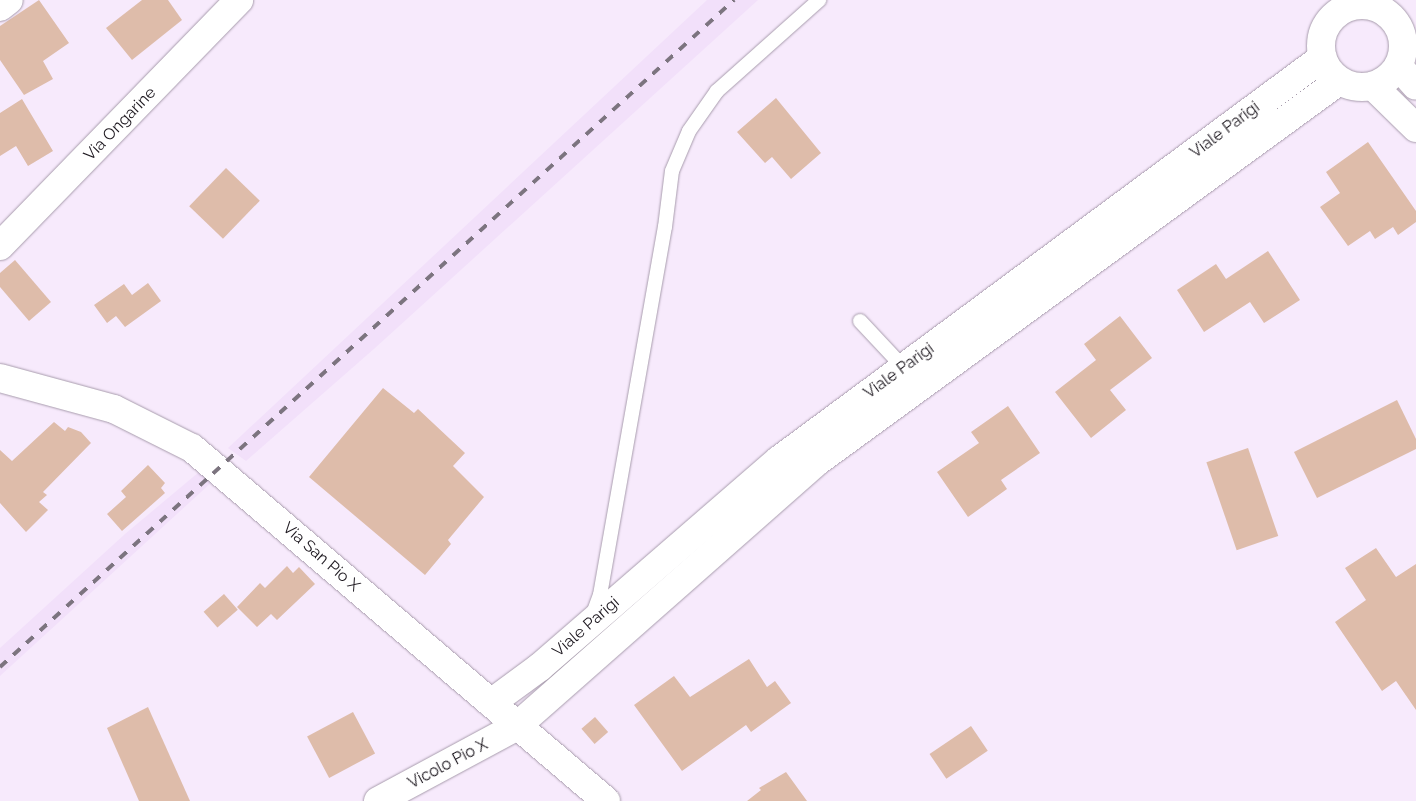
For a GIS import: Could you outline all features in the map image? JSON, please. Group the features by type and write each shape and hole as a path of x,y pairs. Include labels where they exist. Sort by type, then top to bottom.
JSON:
{"street":[{"path":"0,7 9,0"},
{"name":"Via Ongarine","path":"0,246 239,0"},
{"path":"1373,6 1395,21 1401,32 1407,76 1361,88 1338,81 1322,58 1322,34 1334,15 1346,8 1373,6"},
{"name":"Viale Parigi","path":"491,702 540,667 779,460 1322,58"},
{"name":"Viale Parigi","path":"517,726 814,463 1338,81"},
{"path":"1373,86 1416,128"},
{"name":"Via San Pio X","path":"0,378 114,409 192,448 491,702 600,799"},
{"name":"Vicolo Pio X","path":"378,801 517,726"}],"lane":[{"path":"590,624 600,595 663,237 672,171 689,131 717,91 819,0"},
{"path":"860,321 904,368"}],"shaded area":[{"path":"707,0 758,0 375,348 246,461 228,448"},
{"path":"199,472 213,481 0,676 0,648 125,534"}],"building":[{"path":"39,0 69,43 43,61 53,79 24,95 0,60 0,26"},
{"path":"142,0 168,0 182,20 132,60 106,28"},
{"path":"776,98 821,153 791,179 772,157 765,163 737,132"},
{"path":"22,99 53,151 28,166 16,146 0,156 0,113"},
{"path":"1368,142 1416,211 1416,222 1398,235 1393,227 1375,239 1370,231 1348,246 1320,207 1340,193 1326,172"},
{"path":"226,168 260,201 223,239 189,206"},
{"path":"1268,251 1300,300 1264,323 1250,302 1204,332 1177,290 1216,264 1226,279"},
{"path":"15,260 51,302 29,321 0,287 0,273"},
{"path":"148,283 161,301 125,327 116,316 107,323 94,305 124,284 132,295"},
{"path":"1120,316 1152,358 1110,390 1126,410 1091,438 1055,392 1096,360 1084,344"},
{"path":"383,388 414,413 418,409 465,453 453,466 484,497 448,540 451,544 425,575 309,477"},
{"path":"1397,400 1416,439 1416,449 1317,498 1294,452"},
{"path":"1008,406 1040,453 1001,480 1007,489 968,517 937,472 979,443 971,432"},
{"path":"54,422 65,431 68,427 81,432 91,443 43,492 47,495 39,502 48,510 26,532 0,503 0,450 12,461"},
{"path":"1248,448 1278,536 1237,550 1206,462"},
{"path":"148,465 165,483 161,488 165,493 122,531 107,514 126,497 121,491"},
{"path":"1376,548 1396,577 1416,564 1416,710 1396,681 1382,691 1335,622 1366,600 1345,568"},
{"path":"287,566 293,573 299,567 315,584 277,620 271,614 257,627 237,607 260,583 265,588"},
{"path":"224,594 238,610 217,628 204,612"},
{"path":"749,659 767,687 775,681 791,703 751,732 746,725 682,771 634,705 674,676 690,697"},
{"path":"148,707 190,801 139,801 107,728"},
{"path":"353,712 375,753 329,778 307,736"},
{"path":"595,717 608,732 595,744 581,729"},
{"path":"971,726 988,751 946,779 930,754"},
{"path":"786,772 807,801 747,801 761,790 759,788"}],"railway":[{"path":"0,667 734,0"}]}
